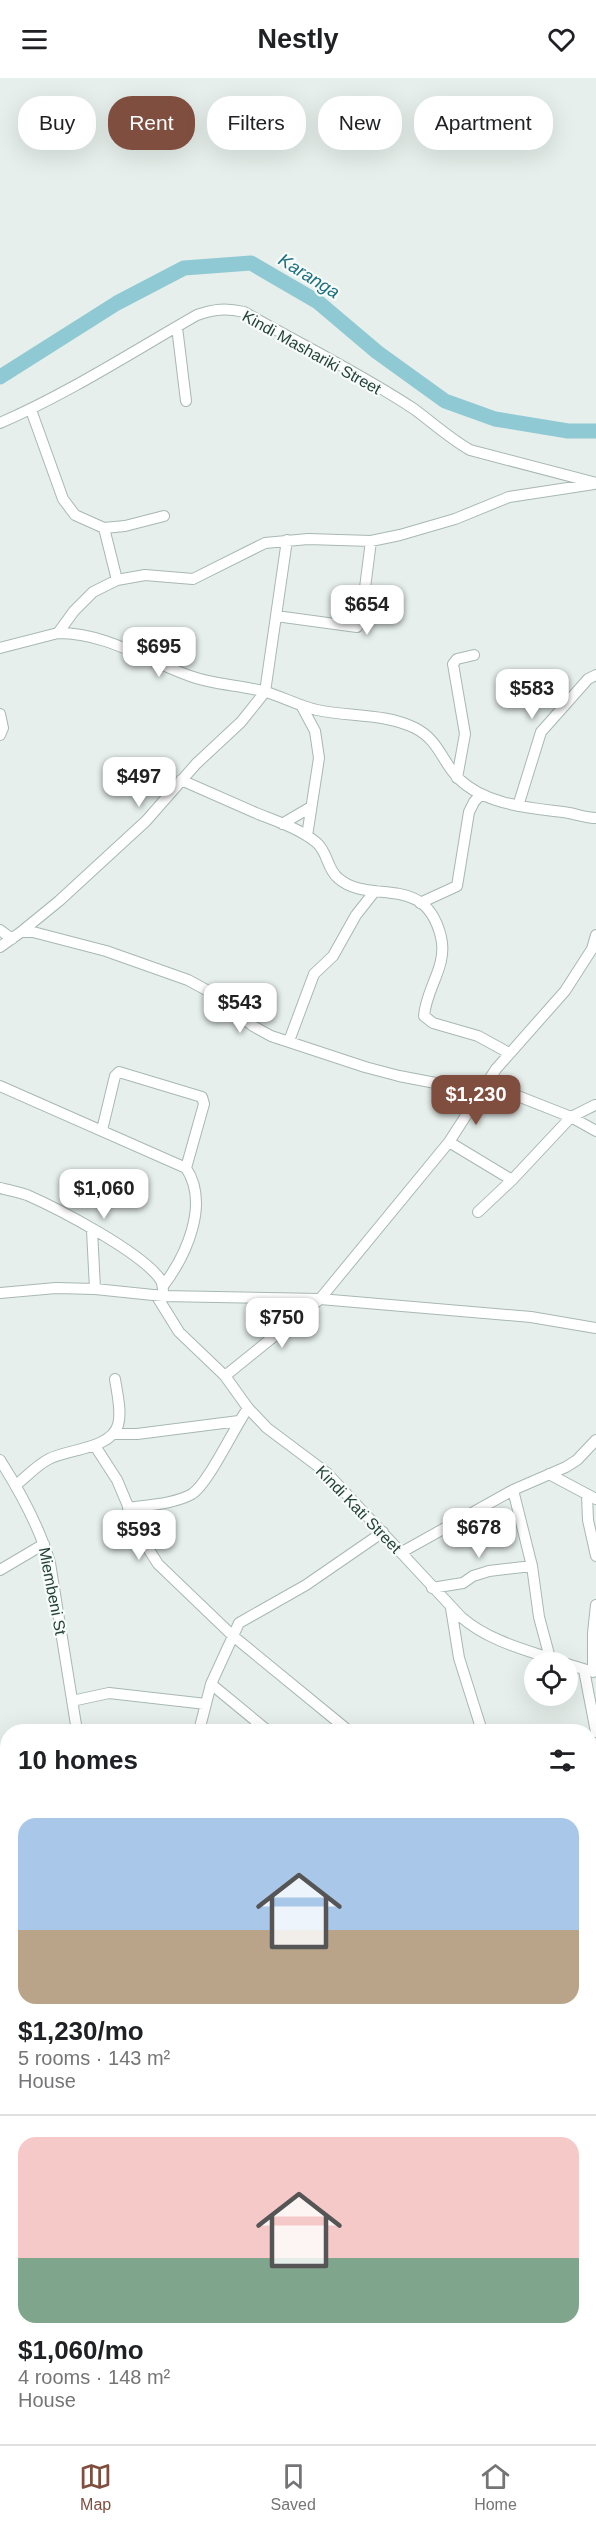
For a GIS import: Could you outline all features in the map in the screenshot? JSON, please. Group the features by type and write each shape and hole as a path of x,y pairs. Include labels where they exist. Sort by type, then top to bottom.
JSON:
{"street":[{"name":"Kindi Mashariki Street","path":"0,423 31,410 88,380 177,327 214,309 229,309 244,312 414,410 453,441 470,450 596,483"},
{"path":"177,327 186,401"},
{"path":"31,410 63,499 75,515 104,528 125,526 164,516"},
{"path":"58,633 74,611 93,592 117,580 145,575 193,579 265,543 287,540 371,541 455,519 509,497 596,483"},
{"path":"104,528 117,580"},
{"path":"0,947 59,901 146,821 181,780 241,722 265,692 287,540"},
{"path":"276,616 357,627 361,619 371,541"},
{"path":"0,648 58,633 88,635 138,652 190,676 265,692 328,712 382,717 415,728 427,736 441,750 457,778 481,794 518,806 596,818"},
{"path":"457,778 465,734 453,664 458,659 474,655"},
{"path":"518,806 541,732 588,679 596,675"},
{"path":"301,705 318,741 319,758 307,836"},
{"path":"0,714 3,728 0,735"},
{"path":"181,780 307,836 322,848 331,870 338,879 375,891 401,893 420,903 435,923 441,938 442,952 441,966 424,1016 433,1023 478,1036 509,1053"},
{"path":"420,903 457,886 469,812 481,794"},
{"path":"282,824 311,807"},
{"path":"288,1041 314,974 333,956 356,915 375,891"},
{"path":"0,930 17,935 40,933 67,940 188,980 210,992 253,1026 271,1036 365,1067 446,1085 500,1089 571,1117 591,1129 595,1104"},
{"path":"225,1376 320,1299 449,1142 509,1053 565,991 594,949 596,935"},
{"path":"102,1130 115,1076 119,1072 202,1097 204,1104 186,1168"},
{"path":"0,1086 102,1130 154,1156 186,1168 195,1186 194,1213 184,1256 161,1292"},
{"path":"478,1212 512,1180 571,1117 595,1104"},
{"path":"449,1142 512,1180"},
{"name":"Kindi Kati Street","path":"0,1188 24,1194 60,1210 148,1267 159,1278 161,1292 179,1332 225,1376 248,1408 267,1428 327,1473 402,1552 450,1608 470,1625 486,1635 533,1652"},
{"path":"92,1230 95,1289"},
{"path":"0,1293 26,1289 95,1289 320,1299 531,1317 596,1328"},
{"path":"16,1485 49,1459 95,1446 113,1434 119,1417 115,1379"},
{"path":"128,1508 169,1501 191,1494 210,1472 248,1408"},
{"path":"113,1434 137,1434 239,1421"},
{"path":"402,1552 513,1490 577,1460 596,1440"},
{"path":"95,1446 117,1480 142,1539 158,1564 234,1636 341,1724"},
{"name":"Miembeni St","path":"0,1461 16,1485 45,1544 51,1563 76,1724"},
{"path":"549,1474 591,1497 588,1520 596,1556"},
{"path":"513,1490 532,1566 539,1617 548,1652"},
{"path":"201,1724 211,1684 236,1628 244,1619 306,1585 383,1532"},
{"path":"0,1570 45,1544"},
{"path":"432,1588 463,1583 473,1576 489,1571 532,1566"},
{"path":"595,1724 591,1671 596,1605"},
{"path":"450,1608 459,1658 480,1724"},
{"path":"211,1684 260,1724"},
{"path":"72,1701 109,1693 206,1704"}],"waterway":[{"name":"Karanga","path":"0,377 117,303 184,268 251,263 318,302 377,352 445,401 495,419 568,431 596,431"}]}
